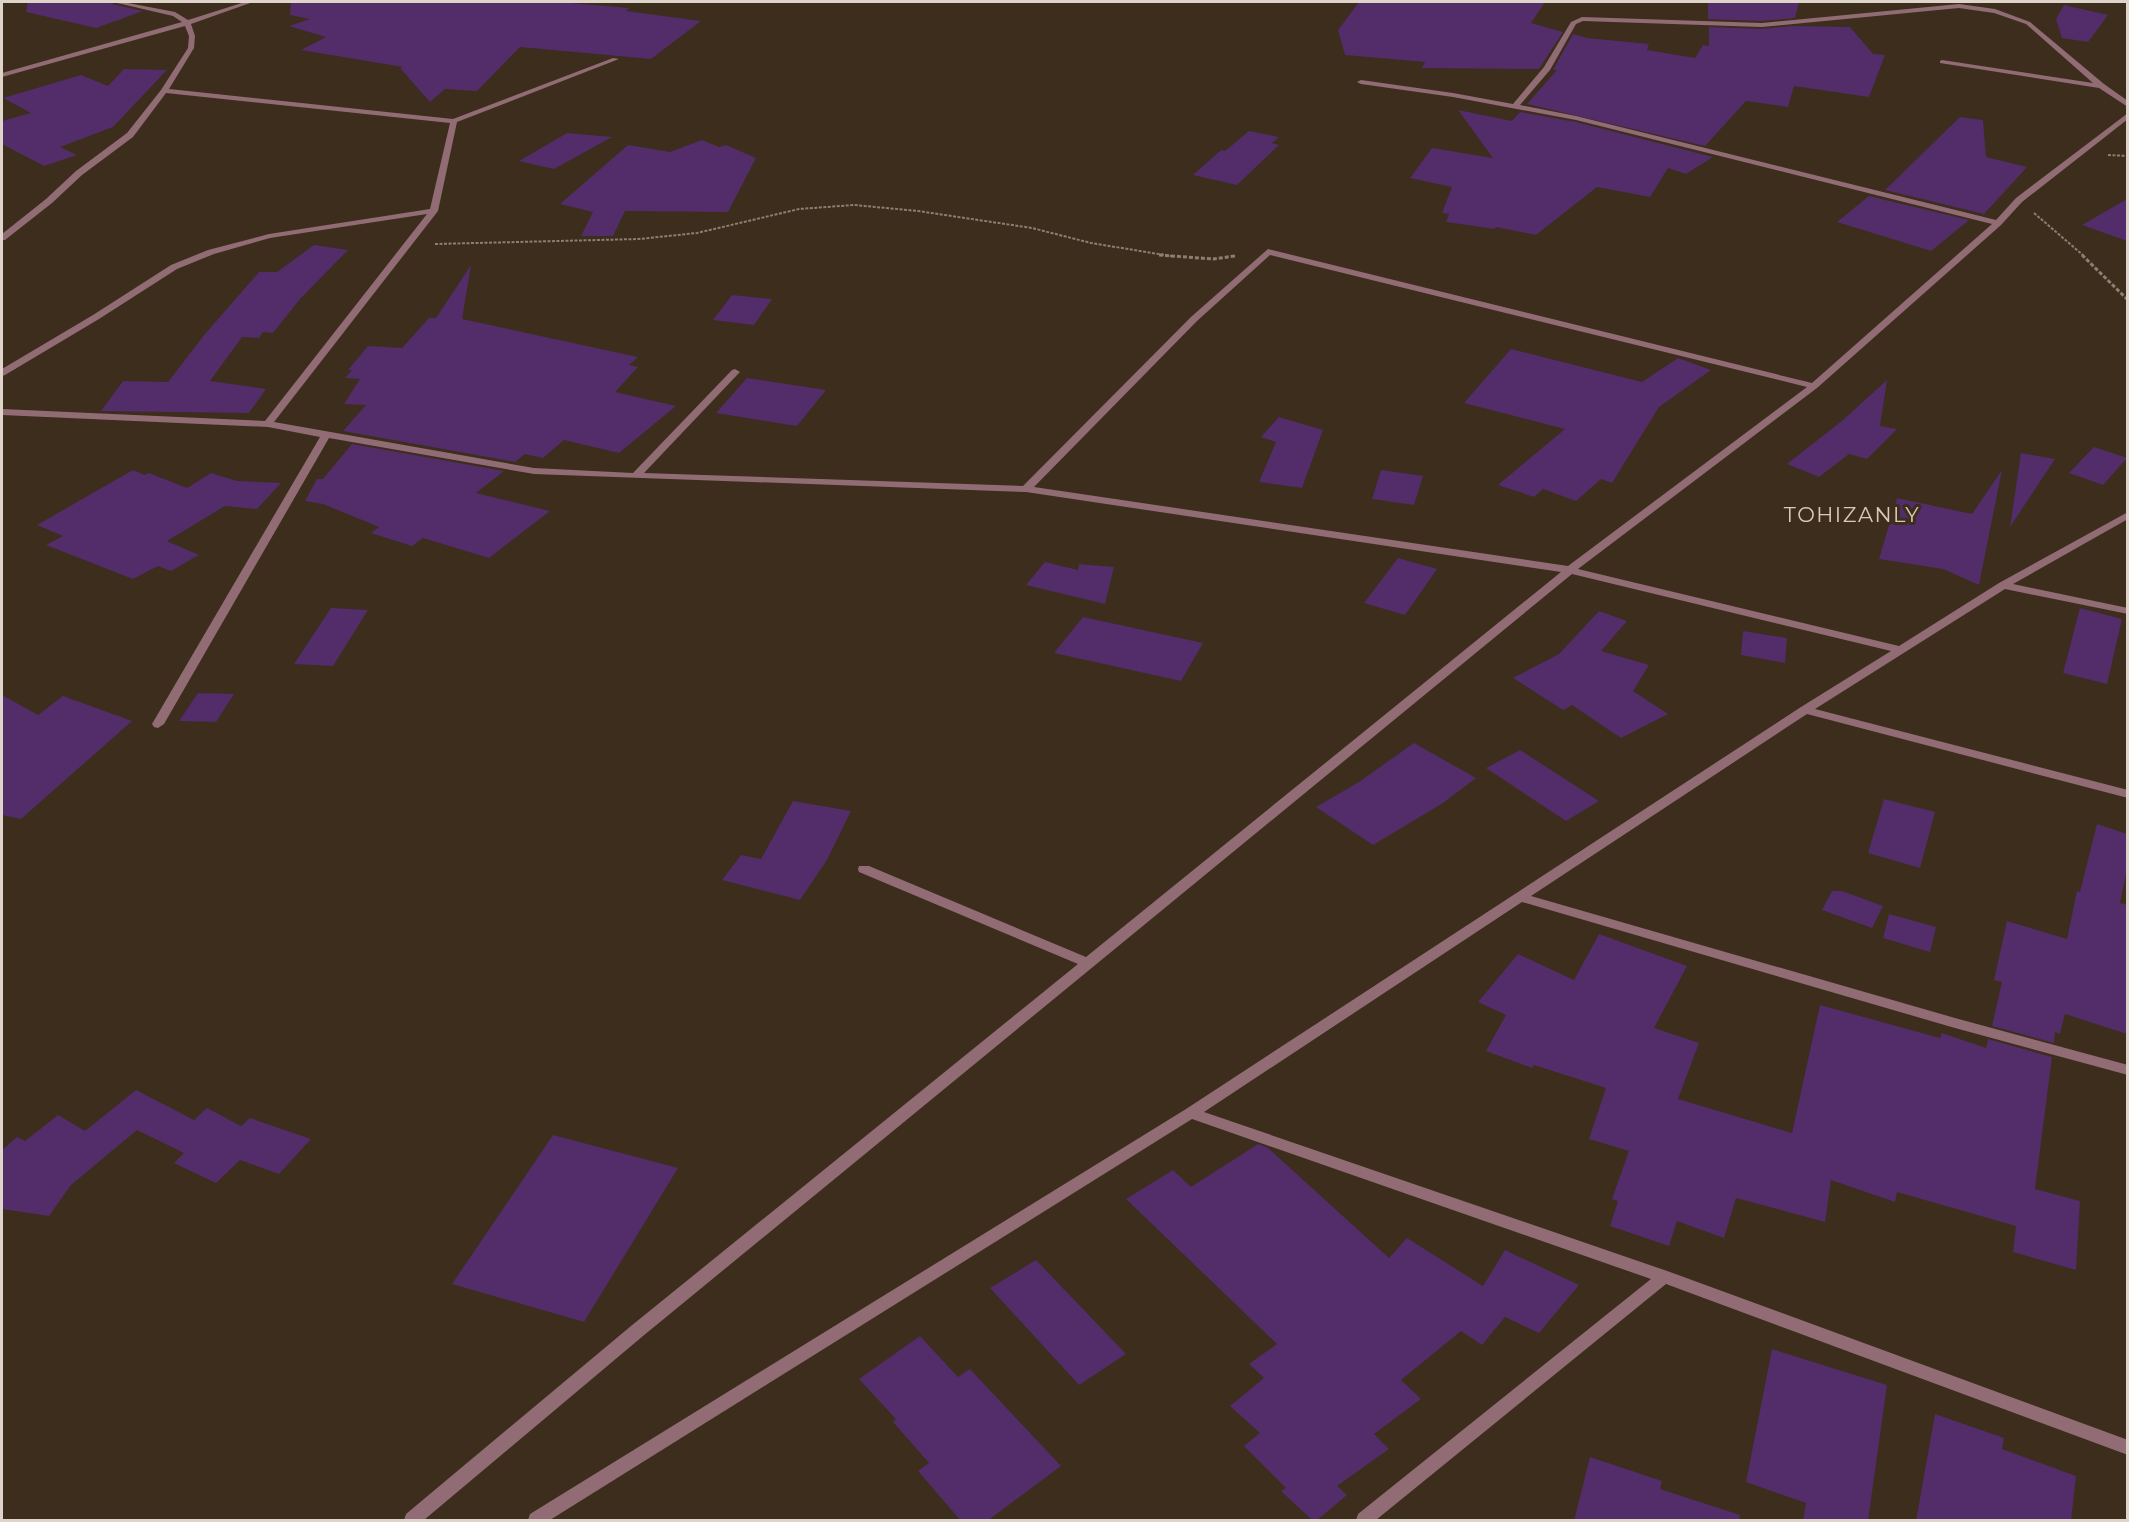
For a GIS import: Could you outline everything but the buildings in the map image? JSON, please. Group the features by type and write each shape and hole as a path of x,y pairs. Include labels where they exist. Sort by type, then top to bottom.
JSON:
{"street":[{"path":"2,237 130,135 164,91 191,48 192,36 187,23 175,14 116,2"},
{"path":"2,75 187,23 250,2"},
{"path":"1515,106 1547,68 1573,23 1591,18 1762,25 1943,6 1977,7 2014,16 2028,24 2127,105"},
{"path":"164,91 454,121 615,59"},
{"path":"1942,62 2101,86"},
{"path":"1361,82 1515,106 1640,133 1998,223"},
{"path":"412,1521 637,1331 1570,570 1814,387 1998,223 2019,200 2127,115"},
{"path":"268,424 434,211 454,121"},
{"path":"2,373 77,329 174,267 211,252 269,236 434,211"},
{"path":"1026,489 1194,319 1268,252 1814,387"},
{"path":"636,476 735,372"},
{"path":"2,412 268,424 534,471 1026,489 1142,504 1570,570 1901,651"},
{"path":"158,724 326,435"},
{"path":"536,1521 1191,1113 1805,710 2003,585 2127,515"},
{"path":"2003,585 2127,611"},
{"path":"1805,710 2127,794"},
{"path":"864,869 1088,963"},
{"path":"1520,897 1955,1023 2127,1070"},
{"path":"1191,1113 1664,1277 2127,1448"},
{"path":"1364,1521 1664,1277"}],"path":[{"path":"2019,200 2104,274 2127,300"},
{"path":"408,244 639,240 697,233 799,209 854,205 918,210 1032,228 1114,248 1165,256 1213,259 1268,252"}],"district":[{"name":"TOHIZANLY","path":"1852,514"}]}
